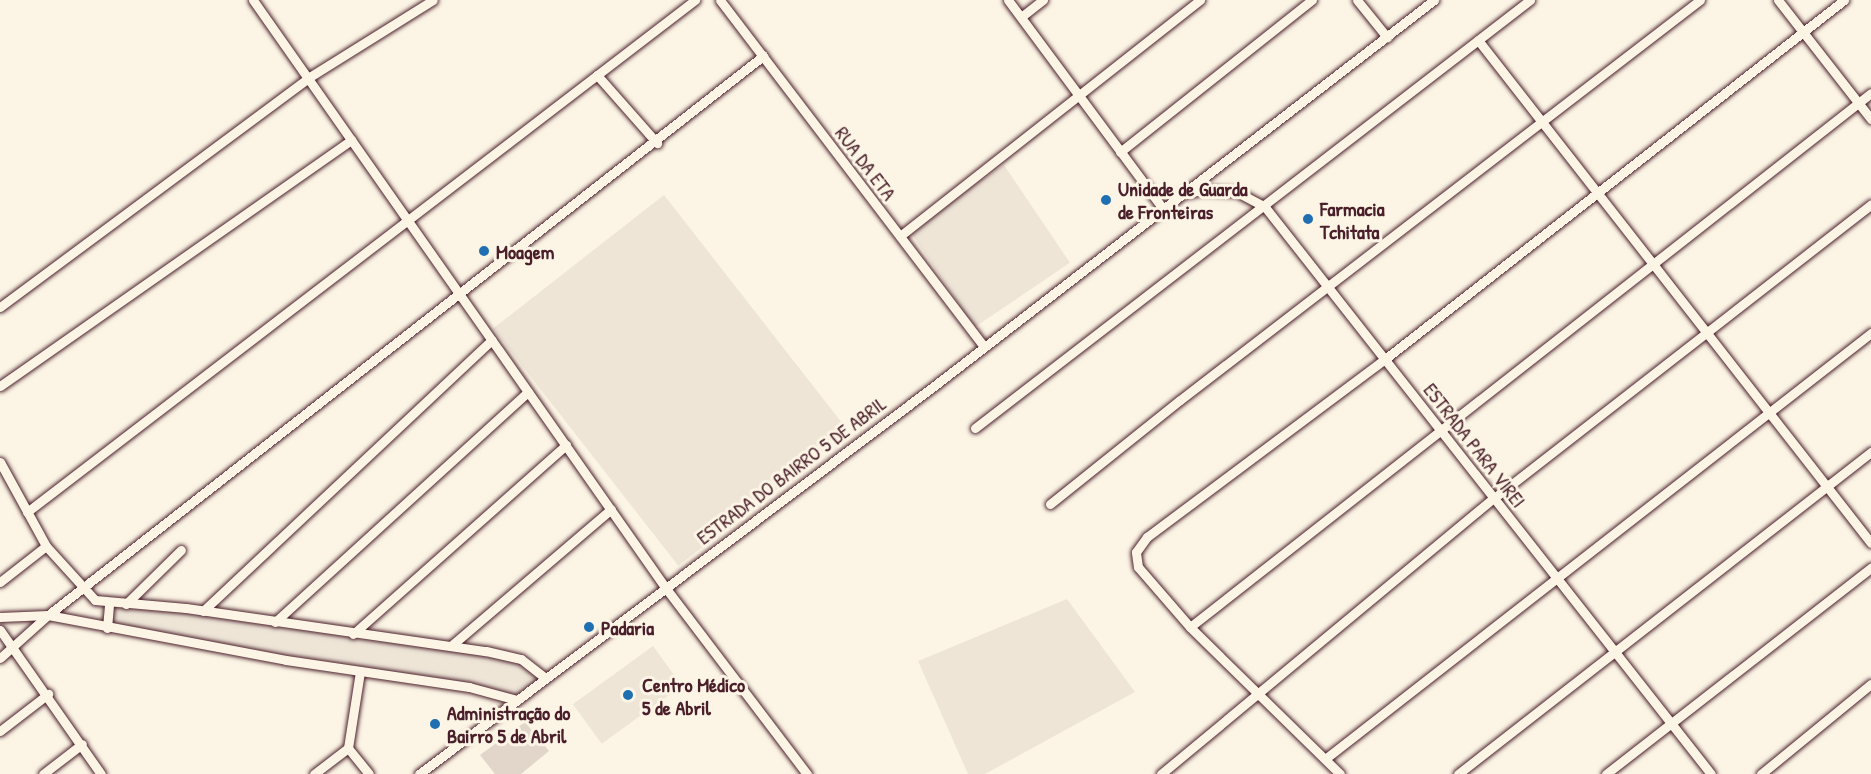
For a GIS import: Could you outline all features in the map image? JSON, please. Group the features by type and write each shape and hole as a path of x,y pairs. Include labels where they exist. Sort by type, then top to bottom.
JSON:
{"street":[{"path":"248,0 253,0 665,586 807,774"},
{"path":"0,307 308,78 433,0"},
{"path":"27,512 695,0"},
{"name":"RUA DA ETA","path":"720,0 984,347"},
{"path":"1008,0 1163,209"},
{"path":"1021,17 1043,0"},
{"path":"900,236 1077,94 1200,0"},
{"path":"1120,152 1312,0"},
{"path":"1357,0 1387,37"},
{"name":"ESTRADA DO BAIRRO 5 DE ABRIL","path":"419,774 1184,195 1434,0"},
{"path":"975,428 1265,207 1530,0"},
{"path":"1050,504 1328,286 1700,0"},
{"path":"1778,0 1871,119"},
{"path":"1340,774 1190,627 1138,567 1136,552 1147,537 1385,359 1844,0"},
{"path":"1478,40 1871,543"},
{"path":"0,658 82,588 657,143 763,56"},
{"path":"597,75 657,143"},
{"path":"1190,627 1871,93"},
{"path":"0,386 351,140"},
{"name":"ESTRADA PARA VIREI","path":"1184,195 1201,190 1237,192 1265,207 1711,774"},
{"path":"1161,774 1494,498 1871,204"},
{"path":"1325,759 1871,333"},
{"path":"203,611 492,340"},
{"path":"275,622 528,392"},
{"path":"353,634 566,445"},
{"path":"1458,774 1871,452"},
{"path":"0,462 46,546 95,600 203,611 353,634 452,645 521,659 545,678"},
{"path":"452,645 611,509"},
{"path":"0,582 46,546"},
{"path":"126,604 181,550"},
{"path":"1606,774 1871,568"},
{"path":"107,628 109,603"},
{"path":"0,617 48,615 107,628 469,687 517,700"},
{"path":"0,630 48,694 101,774"},
{"path":"314,774 348,747 360,671"},
{"path":"1761,774 1871,684"},
{"path":"0,731 48,694"},
{"path":"43,774 82,744"},
{"path":"348,747 369,774"}],"shaded area":[{"path":"1004,165 1070,263 975,327 909,229"},
{"path":"664,195 849,432 678,566 493,329"},
{"path":"1067,599 1135,692 985,774 968,774 918,661"},
{"path":"109,603 184,608 521,659 545,678 517,700 107,628"},
{"name":"Centro Médico 5 de Abril","path":"653,646 682,686 602,744 573,704"},
{"path":"525,722 549,751 521,774 495,774 480,755"}],"place":[{"name":"Unidade de Guarda de Fronteiras","path":"1106,200"},
{"name":"Farmacia Tchitata","path":"1308,219"},
{"name":"Moagem","path":"484,251"},
{"name":"Padaria","path":"589,627"},
{"name":"Centro Médico 5 de Abril","path":"628,695"},
{"name":"Administração do Bairro 5 de Abril","path":"435,724"}]}
